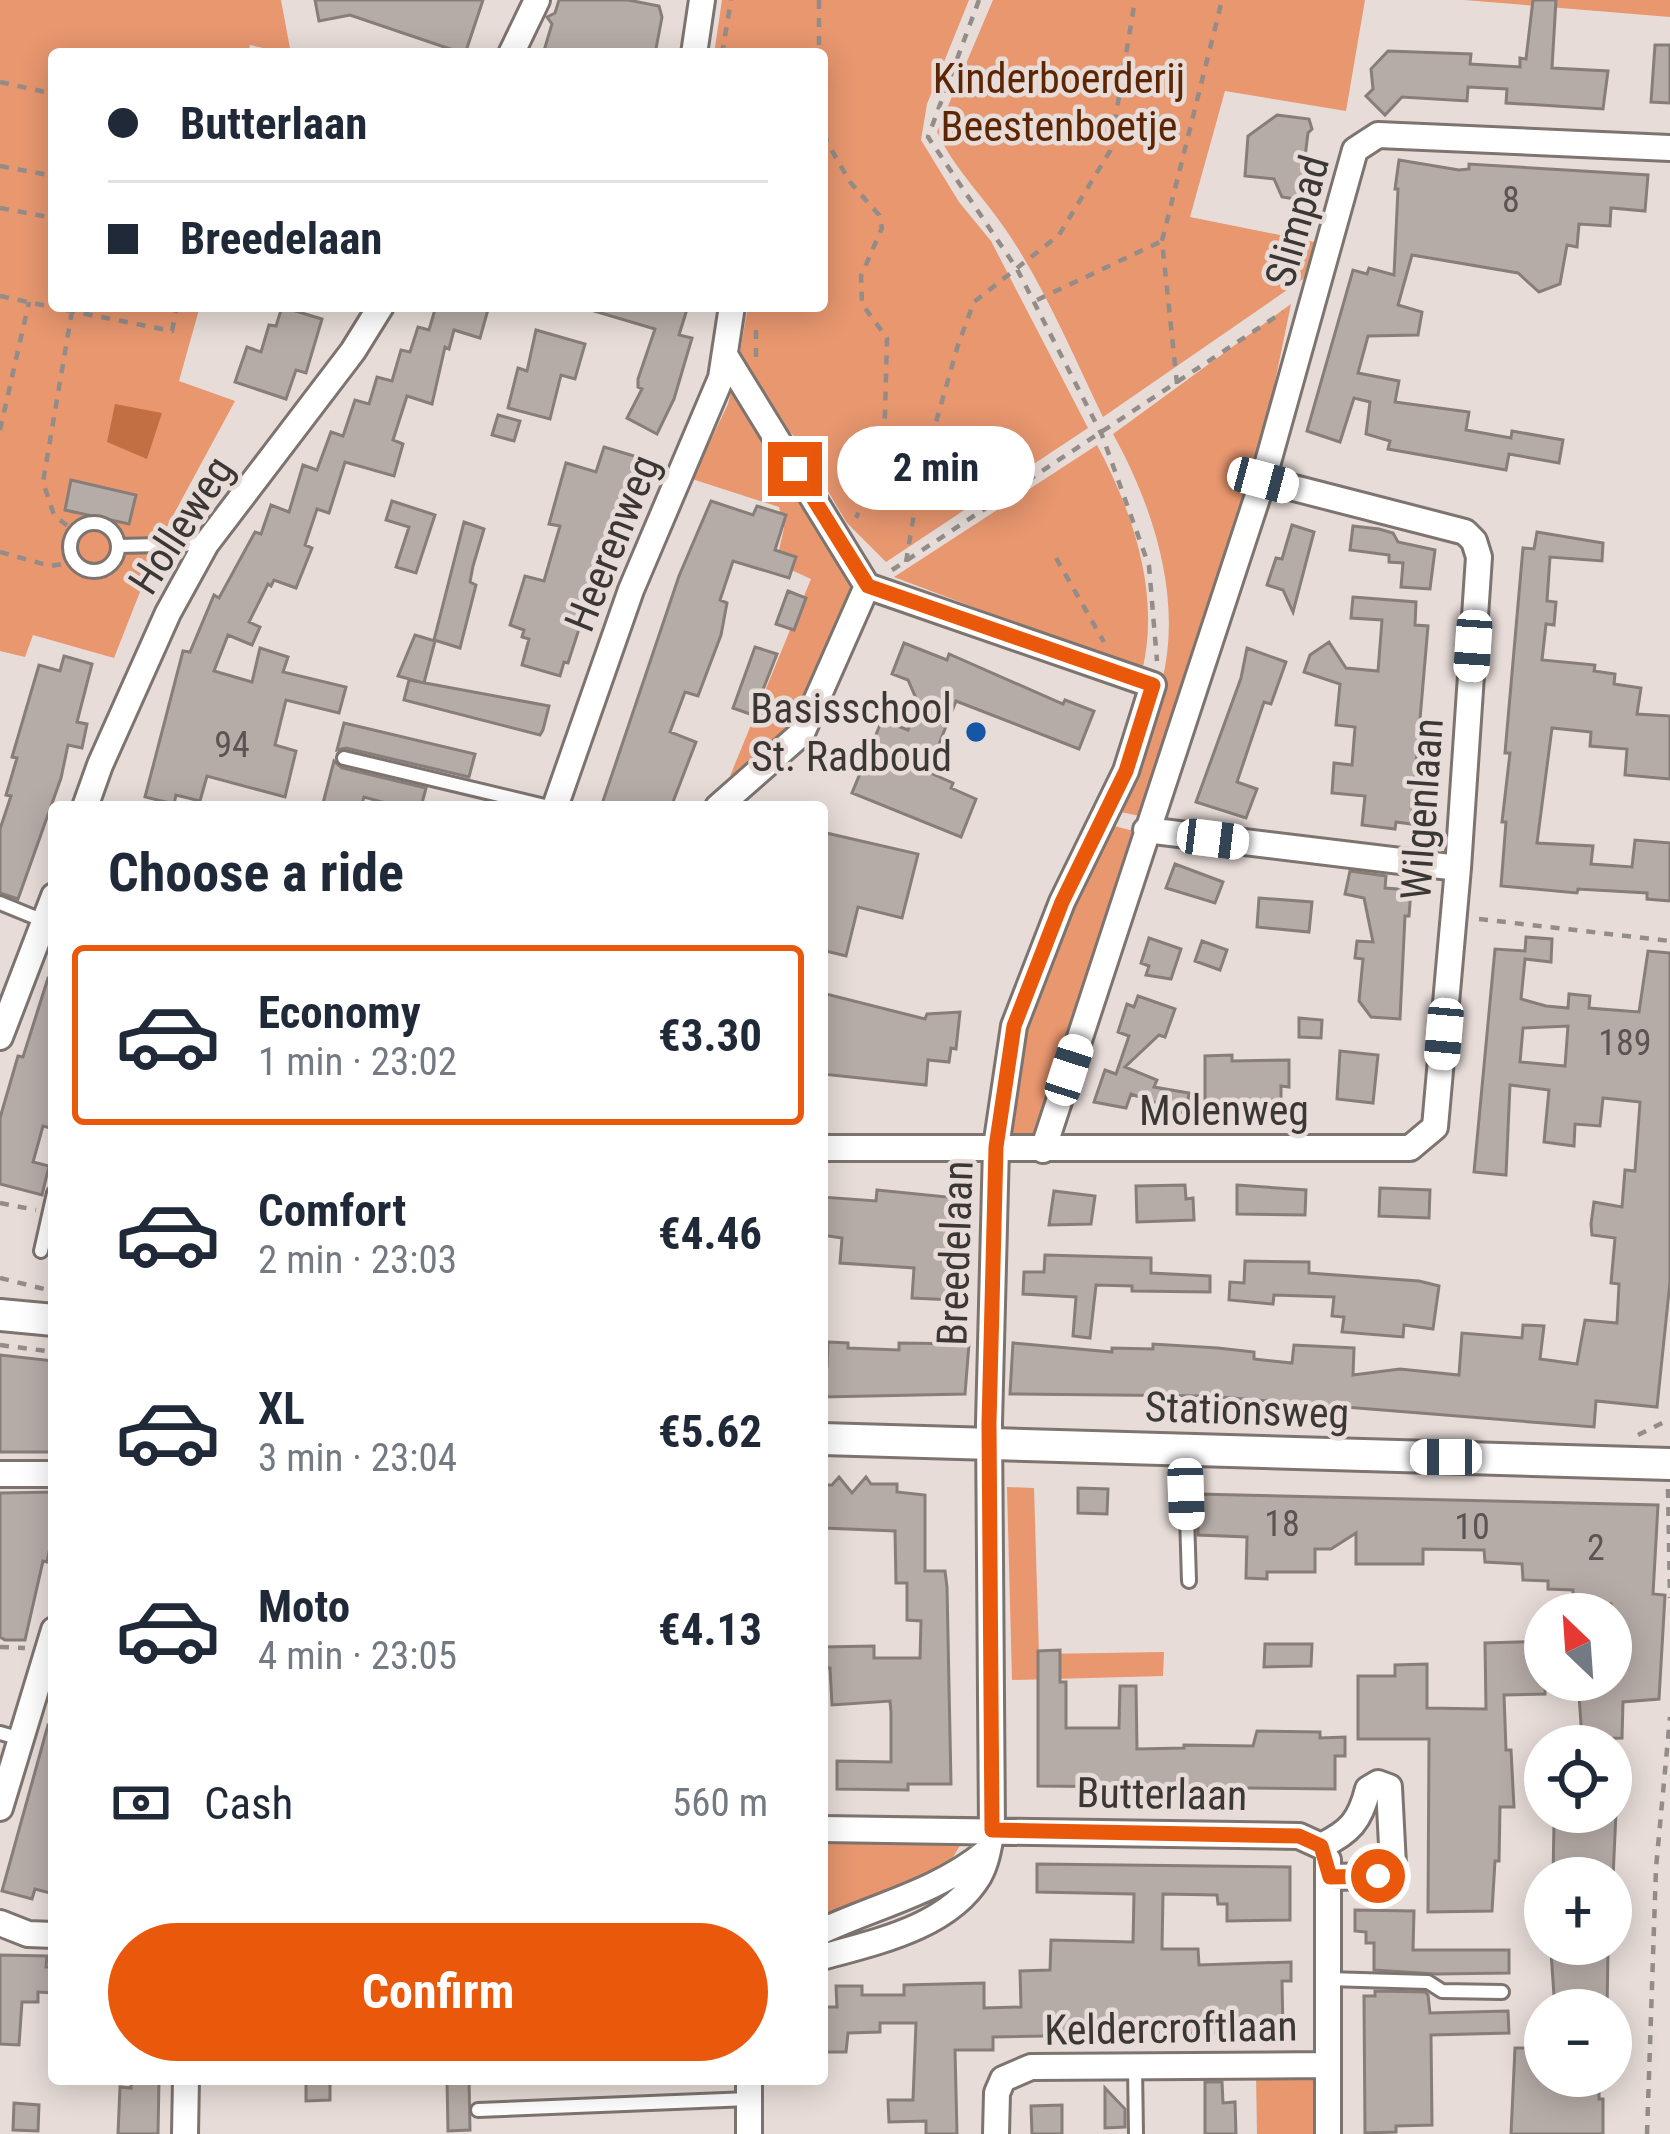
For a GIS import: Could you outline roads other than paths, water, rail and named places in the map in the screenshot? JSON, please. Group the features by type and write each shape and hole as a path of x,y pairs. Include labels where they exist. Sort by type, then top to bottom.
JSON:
{"street":[{"path":"514,48 537,0"},
{"path":"695,48 702,0"},
{"name":"Slimpad","path":"1263,480 1355,150 1378,135 1670,148"},
{"name":"Holleweg","path":"88,801 149,657 206,544 353,351 377,312"},
{"name":"Heerenweg","path":"554,801 632,590 721,378 731,312"},
{"path":"725,355 868,586 802,733 725,801"},
{"name":"Breedelaan","path":"1042,1150 1263,480"},
{"name":"Wilgenlaan","path":"1263,480 1465,532 1479,557 1438,1113 1435,1127 1410,1148"},
{"name":"Breedelaan","path":"828,1955 920,1925 958,1905 981,1873 990,1840 989,1443 996,1147 1014,1026 1062,902 1126,771 1153,685 868,586"},
{"path":"1147,830 1458,868"},
{"path":"0,1036 48,927"},
{"name":"Molenweg","path":"828,1148 1410,1148"},
{"path":"0,1315 48,1319"},
{"name":"Stationsweg","path":"828,1439 1670,1464"},
{"path":"0,1474 48,1474"},
{"path":"0,1808 9,1744 48,1645"},
{"path":"1328,2134 1330,1877 1321,1846 1349,1833 1361,1816 1369,1789 1378,1783 1389,1787 1389,1872 1330,1877"},
{"name":"Butterlaan","path":"828,1829 990,1840 1299,1836 1321,1846"},
{"path":"828,1929 963,1870 990,1840"},
{"path":"0,1923 28,1934 48,1935"},
{"name":"Keldercroftlaan","path":"996,2134 997,2093 1003,2079 1031,2067 1328,2065"},
{"path":"185,2134 186,2085"},
{"path":"749,2089 749,2134"}],"lane":[{"path":"97,523 112,531 118,546 113,561 102,570 87,570 74,562 69,548 75,532 97,523"},
{"path":"118,546 206,544"},
{"name":"Heerenweg","path":"344,758 527,801"},
{"path":"0,903 48,921"},
{"path":"41,1251 48,1221"},
{"path":"1185,1450 1190,1581"},
{"path":"1328,1979 1428,1982 1442,1991 1502,1992"},
{"path":"1135,2067 1136,2134"},
{"path":"478,2110 749,2089"}],"place":[{"name":"Basisschool St. Radboud","path":"976,732"}],"park label":[{"name":"Kinderboerderij Beestenboetje","path":"1059,102"}]}
